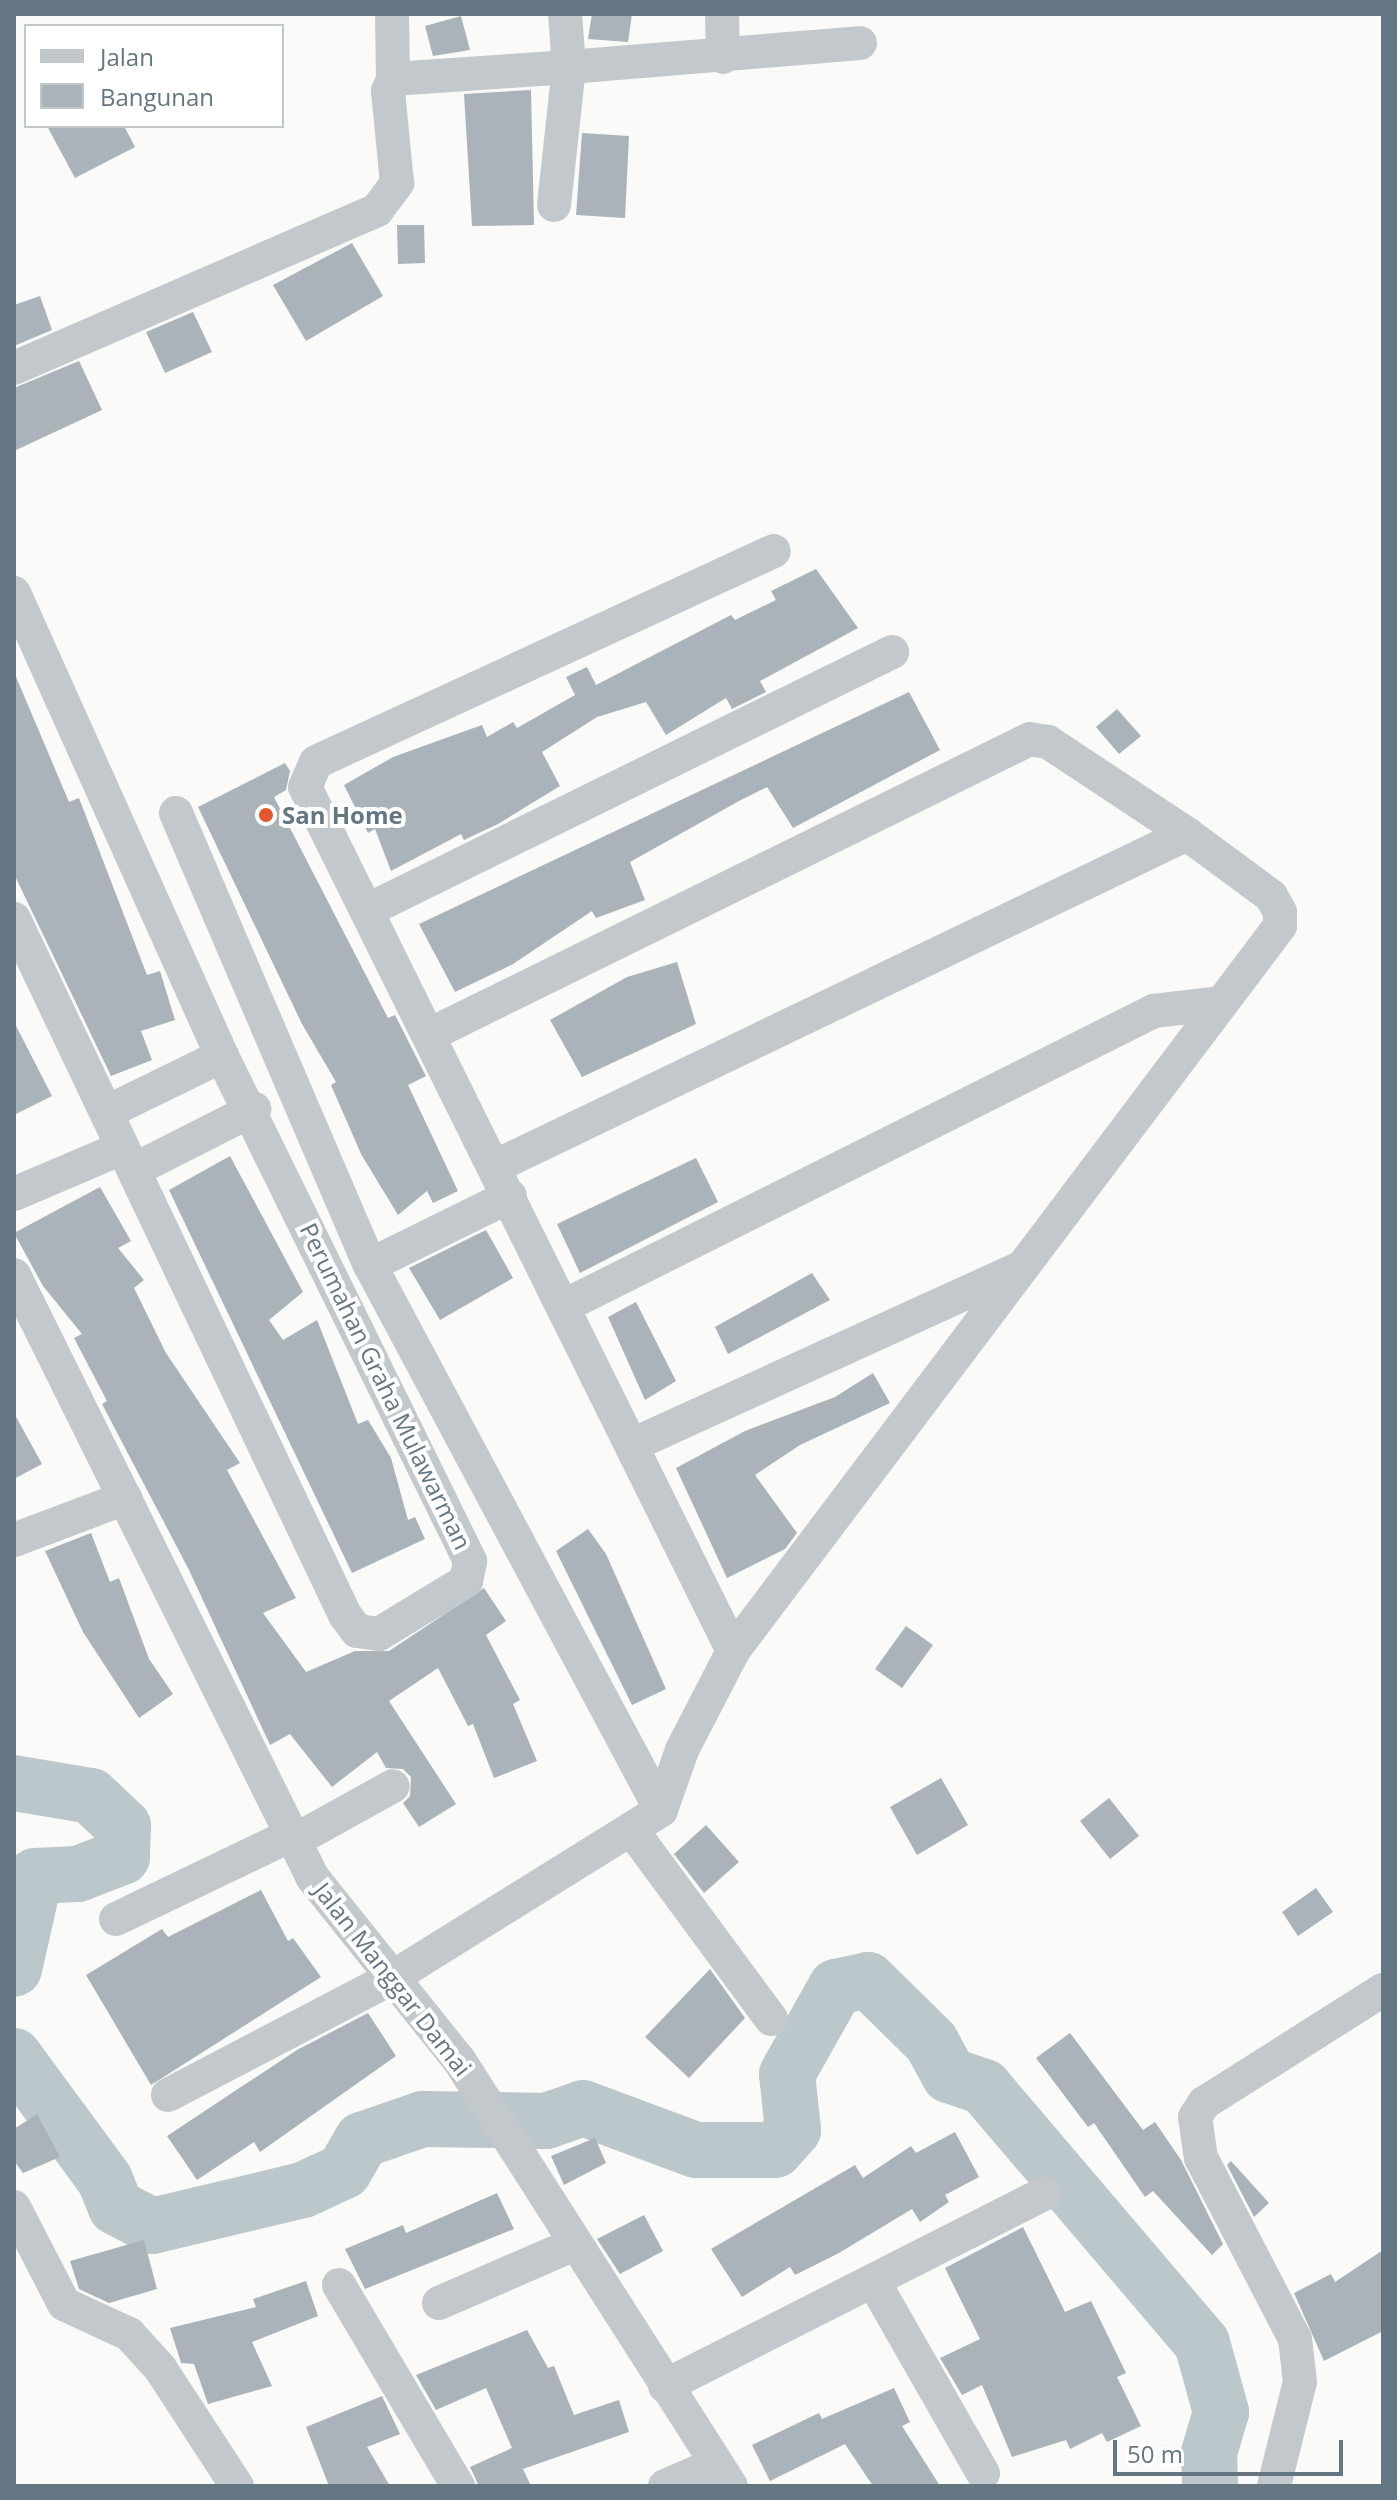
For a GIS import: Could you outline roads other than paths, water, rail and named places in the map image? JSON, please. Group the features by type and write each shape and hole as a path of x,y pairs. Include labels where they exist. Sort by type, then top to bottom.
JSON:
{"street":[{"path":"14,368 377,210 397,183 388,91 393,79 392,14"},
{"path":"554,205 569,67 565,14"},
{"path":"722,14 723,57"},
{"path":"393,79 723,57 860,43"},
{"path":"733,1651 370,909 305,787 316,762 774,551"},
{"name":"Perumahan Graha Mulawarman","path":"14,593 222,1056 254,1109 470,1561 466,1581 379,1634 357,1631 345,1615 14,919"},
{"path":"370,909 892,652"},
{"path":"168,2095 390,1979 661,1810 682,1750 733,1651 1280,926 1280,912 1271,896 1187,834 1048,742 1030,739 431,1034"},
{"path":"176,813 370,1265 661,1810"},
{"path":"370,1265 503,1181 1187,834"},
{"path":"564,1306 1154,1011 1220,1003"},
{"path":"107,1112 222,1056"},
{"path":"14,1194 128,1159 254,1109"},
{"path":"632,1445 1024,1267"},
{"name":"Jalan Manggar Damai","path":"14,1275 291,1839 390,1979 459,2060 724,2475"},
{"path":"14,1540 125,1498"},
{"path":"116,1919 291,1839 393,1786"},
{"path":"631,1829 771,2019"},
{"path":"1274,2486 1300,2382 1295,2339 1201,2158 1195,2117 1204,2103 1383,1990"},
{"path":"665,2386 875,2284 1045,2193"},
{"path":"14,2207 64,2304 129,2334 160,2368 237,2486"},
{"path":"439,2303 575,2244"},
{"path":"875,2284 983,2473"},
{"path":"339,2285 458,2486"},
{"path":"665,2486 724,2475"}],"waterway":[{"path":"14,1783 91,1796 123,1826 122,1857 78,1874 35,1876 14,1969"},
{"path":"14,2056 105,2180 116,2207 152,2226 303,2190 344,2171 362,2140 423,2119 546,2121 583,2108 696,2150 775,2150 793,2130 787,2074 836,1987 868,1980 931,2042 949,2075 984,2087 1202,2343 1221,2412 1209,2453 1210,2486"}],"place":[{"name":"San Home","path":"266,815"}]}
